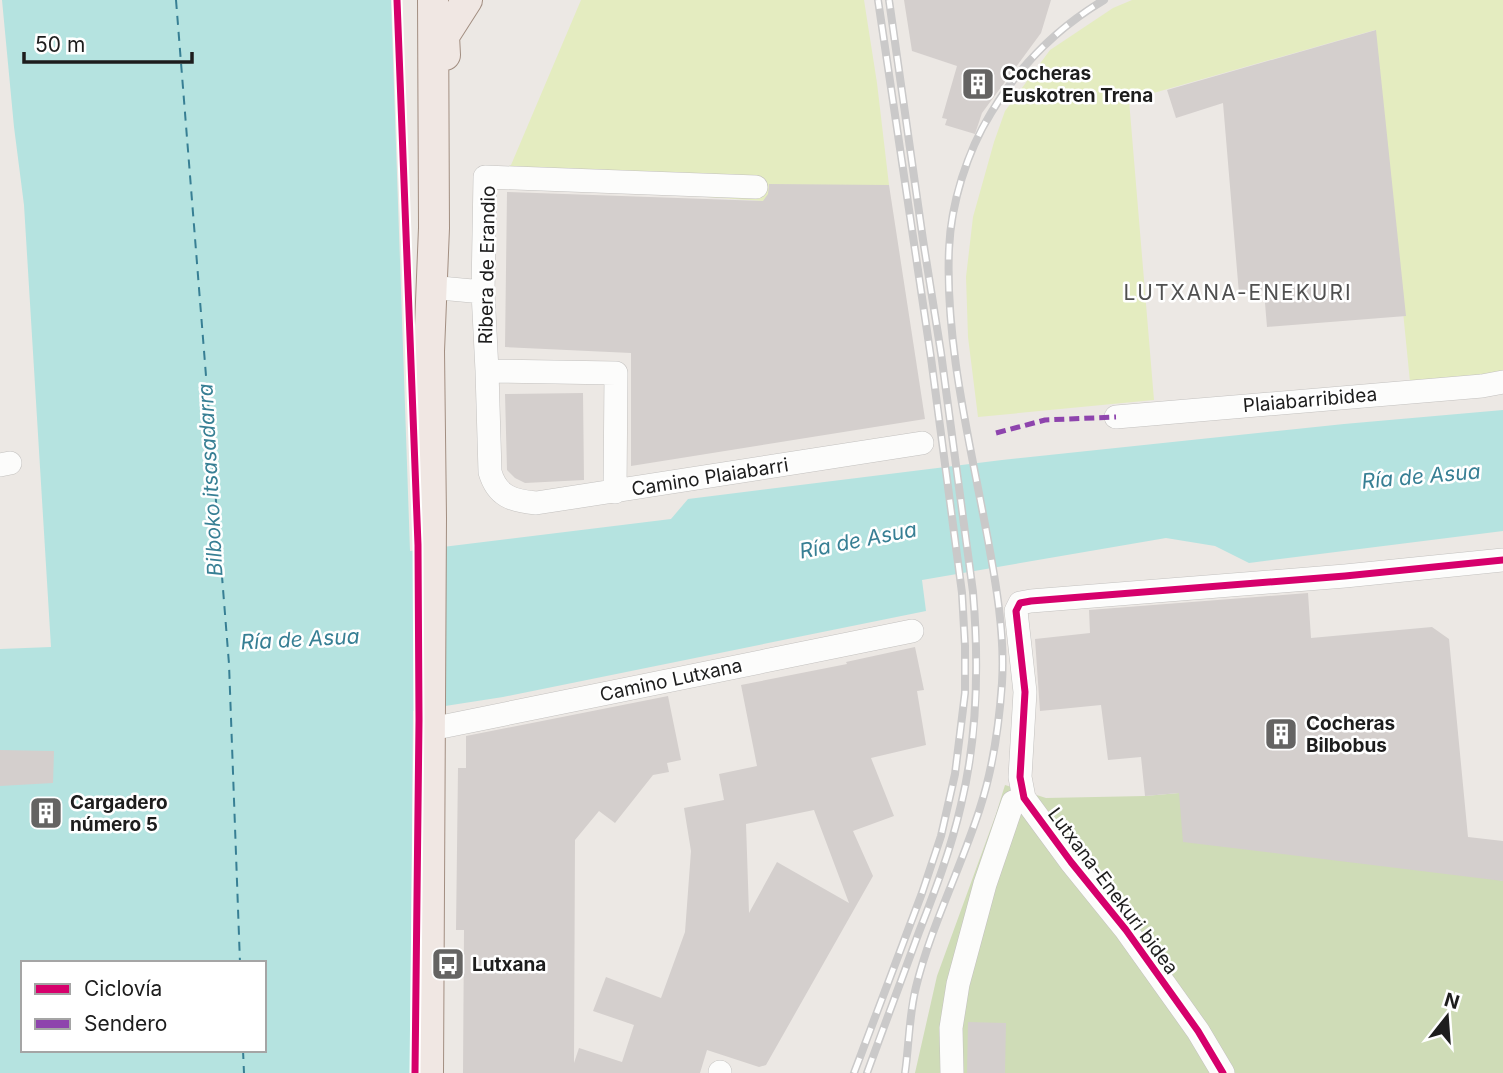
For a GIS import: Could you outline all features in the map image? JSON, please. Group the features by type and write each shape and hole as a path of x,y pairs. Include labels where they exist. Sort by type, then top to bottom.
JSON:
{"main road":[{"name":"Ribera de Erandio","path":"428,1073 431,524 429,351 435,202 433,0"},
{"name":"Ribera de Erandio","path":"429,351 449,230 450,164 444,36 467,0"}],"street":[{"name":"Ribera de Erandio","path":"500,492 493,483 490,472 483,292 485,177 756,187"},
{"path":"440,288 483,292"},
{"path":"487,371 616,373 615,492"},
{"name":"Plaiabarribidea","path":"1116,417 1503,382"},
{"name":"Camino Plaiabarri","path":"500,492 520,502 536,503 922,443"},
{"path":"952,1073 951,1028 958,984 985,884 1013,802 1024,798 1020,777 1025,692 1016,611 1020,603 1503,560"},
{"name":"Camino Lutxana","path":"430,719 912,631"},
{"name":"Lutxana-Enekuri bidea","path":"1024,798 1134,941 1198,1031 1223,1073"}],"green space":[{"path":"581,0 864,0 889,185 763,201 507,183 485,177 511,165"},
{"path":"1132,0 1503,0 1503,382 1411,392 1375,30 1129,100 1154,400 978,417 968,337 966,277 973,217 1005,111 1050,50 1113,8"},
{"path":"1005,785 1046,798 1179,793 1503,881 1503,1073 915,1073 937,976"}],"water":[{"path":"2,0 391,0 410,551 671,519 688,499 1002,460 1503,410 1503,531 1249,563 1215,546 1166,538 922,580 926,611 503,697 413,711 410,1073 0,1073 0,649 51,647 24,205"}],"building":[{"name":"Cocheras Euskotren Trena","path":"904,0 1051,0 1041,33 982,113 975,134 945,125 947,119 942,118 957,66 912,51"},
{"path":"1376,30 1406,316 1267,327 1264,291 1239,294 1223,103 1176,118 1167,90"},
{"path":"769,184 889,185 925,419 631,466 631,353 505,347 507,192 763,201 768,194"},
{"path":"583,393 584,480 525,483 515,478 507,470 505,394"},
{"name":"Cocheras Bilbobus","path":"1308,593 1311,638 1432,627 1449,639 1468,837 1503,841 1503,881 1183,842 1179,793 1145,796 1141,757 1108,760 1101,705 1040,711 1035,639 1090,633 1089,610"},
{"path":"915,647 924,690 917,691 926,745 871,758 894,816 853,831 873,876 766,1065 759,1067 707,1050 700,1073 463,1073 464,930 456,930 458,768 466,768 466,736 668,696 681,760 667,763 669,772 653,775 615,823 599,811 575,840 574,1063 579,1048 622,1062 634,1025 593,1011 606,977 661,998 685,932 691,851 684,808 724,800 719,774 757,766 741,685 847,664 846,662","holes":["814,810 849,903 777,862 749,913 746,824"]},
{"path":"0,750 54,751 53,783 0,786"},
{"path":"968,1022 1006,1023 1005,1073 967,1073"}],"ferry route":[{"path":"176,0 229,664 240,961"},
{"path":"243,1052 244,1073"}],"railway":[{"path":"854,1073 941,836 955,774 965,693 962,593 931,358 878,0"},
{"path":"867,1073 948,854 967,779 976,699 973,592 889,0"},
{"path":"905,1073 916,987 985,793 995,747 1002,683 1001,627 996,590 960,393 951,321 949,249 953,214 962,178 975,144 1002,96 1040,49 1070,23 1104,0"}],"marked path":[{"path":"996,433 1045,420 1116,417"}],"cycle path":[{"path":"397,0 418,545 415,1073"},
{"path":"1223,1073 1198,1031 1126,930 1024,798 1020,777 1025,692 1016,611 1020,603 1503,560"}],"place":[{"name":"Cocheras Euskotren Trena","path":"978,84"},
{"name":"Cocheras Bilbobus","path":"1281,734"},
{"name":"Cargadero número 5","path":"46,813"},
{"name":"Lutxana","path":"448,964"}],"district":[{"name":"LUTXANA-ENEKURI","path":"1238,292"}],"water label":[{"name":"Ría de Asua","path":"1421,476"},
{"name":"Bilboko itsasadarra","path":"210,480"},
{"name":"Ría de Asua","path":"858,540"},
{"name":"Ría de Asua","path":"300,639"}]}
